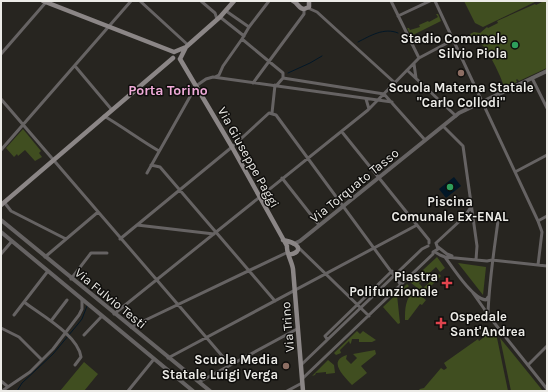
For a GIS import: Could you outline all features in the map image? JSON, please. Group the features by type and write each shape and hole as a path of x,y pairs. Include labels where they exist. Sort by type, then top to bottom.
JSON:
{"main road":[{"path":"45,1 178,54"},
{"path":"2,203 178,54 182,48 187,46 219,18 234,1"},
{"path":"293,1 299,3 301,9 306,9 311,2"},
{"name":"Via Giuseppe Paggi","path":"178,54 283,240 293,245"},
{"name":"Via Trino","path":"293,245 288,253 292,262 303,391"},
{"name":"Via Trino","path":"292,262 295,254 293,245"},
{"path":"288,253 295,254"}],"street":[{"path":"1,54 45,1"},
{"path":"1,150 132,1"},
{"path":"140,1 187,46"},
{"path":"201,1 283,73 283,78 276,86 272,113"},
{"path":"215,77 219,75 223,66 269,1"},
{"path":"391,1 419,58"},
{"path":"398,16 430,1"},
{"path":"435,1 544,232 538,265"},
{"path":"253,82 304,14 306,9 317,12 395,83"},
{"path":"226,11 249,28"},
{"path":"114,314 282,178 342,132 369,109 419,58 451,41 454,42"},
{"path":"414,64 416,78"},
{"path":"75,66 112,110"},
{"path":"407,70 458,115"},
{"name":"Via Torquato Tasso","path":"293,245 458,115 547,71"},
{"path":"147,173 196,86 206,79 215,77 392,102"},
{"path":"283,78 384,94 425,140"},
{"path":"532,78 547,108"},
{"path":"366,98 369,109"},
{"path":"1,99 230,365"},
{"path":"120,239 232,148 269,113 272,113"},
{"path":"272,113 276,115 401,285"},
{"path":"104,116 159,151"},
{"path":"444,126 459,140 463,146 477,246 476,260"},
{"path":"342,132 429,240 429,250 445,257 547,266"},
{"path":"516,172 547,155"},
{"path":"151,165 160,167 215,233 275,301"},
{"path":"282,178 319,225"},
{"path":"2,203 11,211 66,239"},
{"path":"301,365 428,244 433,241 436,242 464,217 471,206"},
{"path":"45,257 98,212"},
{"path":"538,221 547,216"},
{"name":"Via Fulvio Testi","path":"1,220 210,391"},
{"path":"488,314 492,260 498,221"},
{"path":"137,225 215,233"},
{"path":"168,358 417,225"},
{"path":"1,232 193,391"},
{"path":"1,254 12,241"},
{"path":"436,242 438,247 447,254 456,257"},
{"path":"293,245 305,254 369,316"},
{"path":"287,391 302,381 433,254 438,247"},
{"path":"71,278 91,253 107,253"},
{"path":"131,327 249,270 288,253"},
{"path":"295,254 305,254"},
{"path":"445,257 474,293 495,324 547,389"},
{"path":"14,315 48,271"},
{"path":"327,339 325,336 392,271"},
{"path":"474,293 483,300 486,300 489,296"},
{"path":"2,391 7,386 30,372 67,334 82,309 82,299"},
{"path":"51,321 67,300"},
{"path":"24,302 67,334 78,346 81,359 76,365"},
{"path":"84,335 102,316"},
{"path":"1,328 20,337 42,360"},
{"path":"199,382 297,329"},
{"path":"528,365 547,346"},
{"path":"128,391 154,359"},
{"path":"1,381 7,386"}],"green space":[{"path":"464,1 537,1 483,27 475,23"},
{"name":"Stadio Comunale Silvio Piola","path":"547,1 547,68 519,81 517,79 517,82 506,87 505,85 504,86 491,57 485,48 475,41 470,34 474,32 480,33 487,27 488,28 498,23 497,21"},
{"path":"436,14 438,14 441,21 411,36 407,28 410,30 420,27 419,25 438,17"},
{"path":"23,129 41,151 39,153 42,157 35,161 25,150 18,156 17,154 14,157 6,148"},
{"path":"437,257 445,268 440,272 436,267 419,283 423,288 439,274 441,276 427,290 429,292 426,295 410,282"},
{"path":"458,263 486,267 483,295"},
{"path":"407,284 409,286 397,295 400,323 398,324 383,307"},
{"path":"414,291 426,300 422,305 420,304 408,320 405,320 405,308 407,301"},
{"path":"480,327 492,330 496,333 508,391 418,391 424,388 441,368 444,370 447,368 444,363 478,339 479,341 484,337 483,335 485,334"},
{"path":"357,331 360,334 363,331 376,340 372,342 359,342 359,339 352,339 350,344 349,341 340,350 341,353 336,355 334,353"},
{"path":"500,338 543,391 511,391"},
{"path":"375,350 376,354 361,366 367,373 352,385 339,369 338,361 347,355 346,359 351,364 357,358 353,354"},
{"path":"328,360 334,365 335,373 316,373 312,376"},
{"path":"84,362 98,374 84,391 60,391"}],"water":[{"name":"Piscina Comunale Ex-ENAL","path":"454,177 461,186 446,198 439,189"}],"waterway":[{"path":"358,42 382,32 393,31 398,33"},
{"path":"288,73 322,56"},
{"path":"17,391 22,383 53,354 78,324 82,319 87,306"}],"place":[{"name":"Stadio Comunale Silvio Piola","path":"515,45"},
{"name":"Scuola Materna Statale \"Carlo Collodi\"","path":"461,73"},
{"name":"Piscina Comunale Ex-ENAL","path":"450,187"},
{"name":"Piastra Polifunzionale","path":"447,283"},
{"name":"Ospedale Sant'Andrea","path":"441,323"},
{"name":"Scuola Media Statale Luigi Verga","path":"286,366"}],"district":[{"name":"Porta Torino","path":"168,90"}]}
